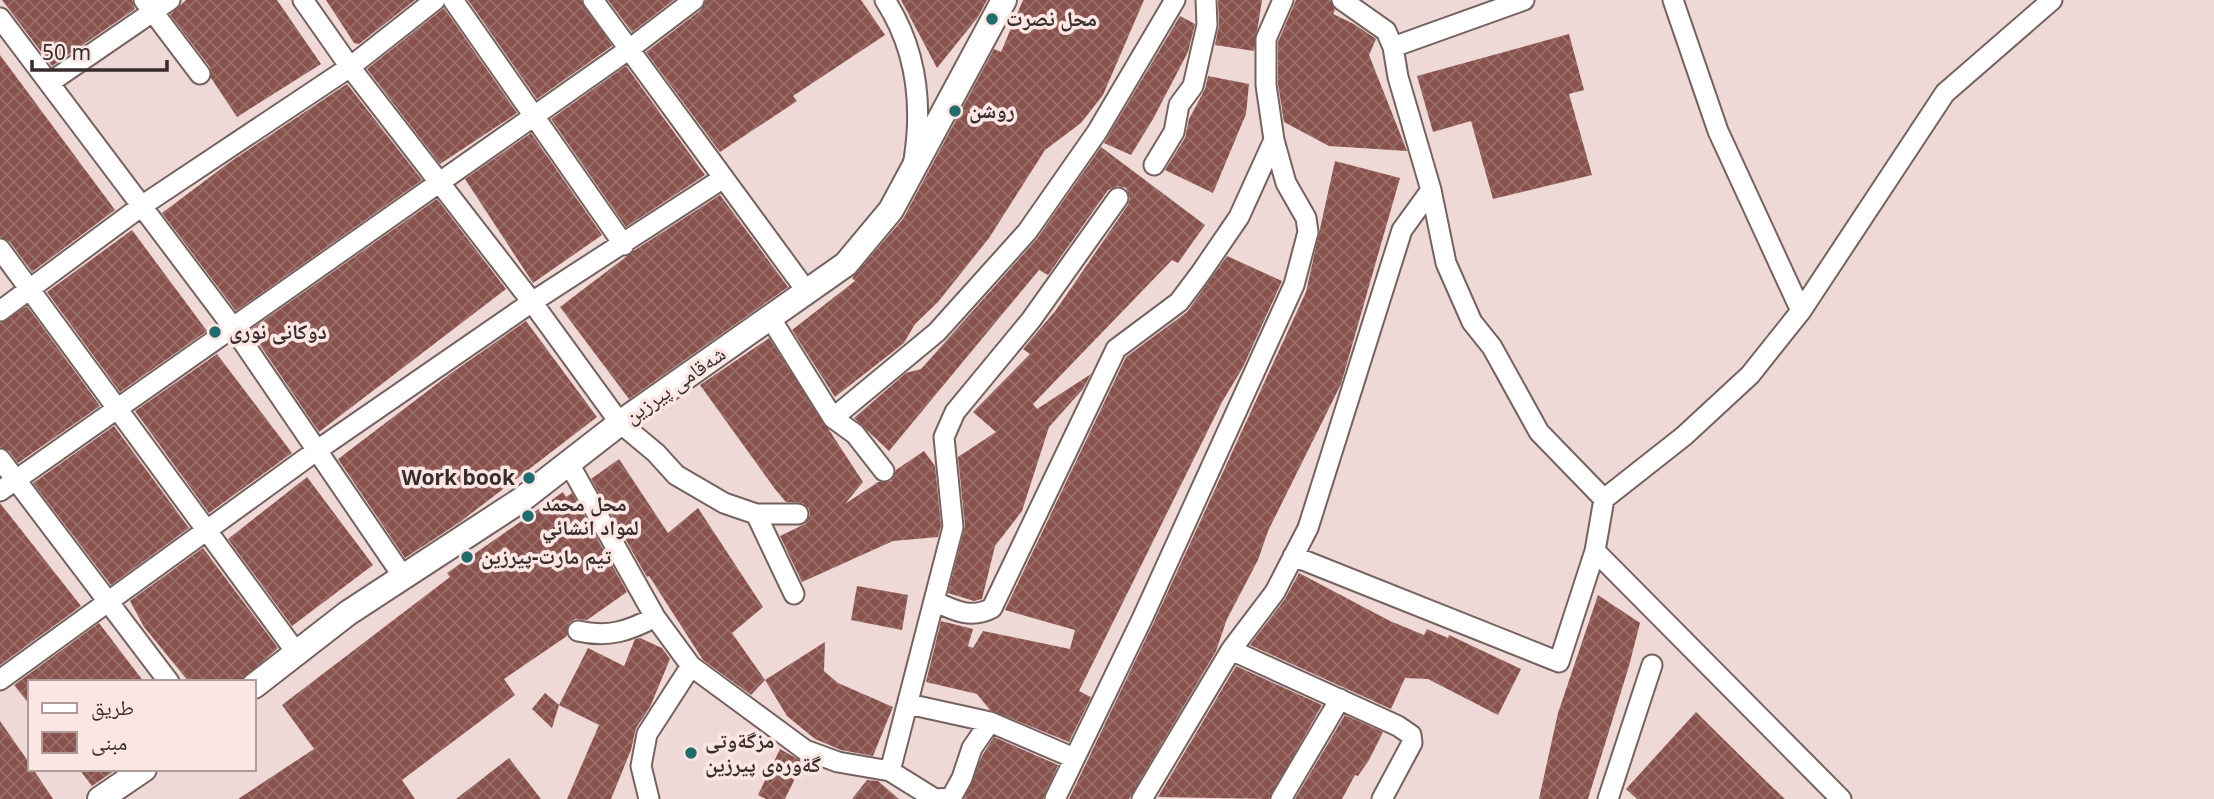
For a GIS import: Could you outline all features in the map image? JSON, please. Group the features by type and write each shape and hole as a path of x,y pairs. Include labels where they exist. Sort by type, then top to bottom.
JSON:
{"street":[{"path":"49,83 149,6 170,0"},
{"path":"303,0 437,182 532,302 620,423 656,453 676,475 724,503 756,514 798,514"},
{"path":"0,311 143,205 350,66 435,0"},
{"path":"453,0 624,245"},
{"path":"593,0 808,293"},
{"path":"7,485 119,410 232,326 628,50 694,0"},
{"path":"884,0 904,34 915,77 919,120 914,164"},
{"name":"شەقامی پیرزین","path":"256,683 402,575 496,517 620,423 846,264 878,229 1004,0"},
{"path":"832,418 937,332 1027,232 1097,132 1175,0"},
{"path":"1154,165 1174,132 1179,105 1193,86 1207,25 1206,0"},
{"path":"1055,799 1147,607 1294,285 1308,232 1306,218 1286,183 1274,140 1266,85 1266,39 1283,0"},
{"path":"1342,0 1385,31 1393,47 1408,116 1431,190 1446,263 1472,322 1492,347 1539,432 1604,499"},
{"path":"1393,47 1524,0"},
{"path":"1673,0 1718,131 1801,311"},
{"path":"1293,556 1559,662 1595,551 1604,499 1684,436 1751,375 1801,311 1945,93 2052,0"},
{"path":"149,6 200,74"},
{"path":"0,18 232,326 402,575"},
{"path":"936,602 980,615 992,608 1116,349 1179,302 1193,284 1238,217 1274,140"},
{"path":"0,680 316,452 532,302 624,245 722,179"},
{"path":"1146,798 1231,650 1275,592 1308,528 1402,230 1431,190"},
{"path":"890,771 918,657 936,602 953,527 944,436 955,411 1031,320 1118,198"},
{"path":"0,249 296,652"},
{"path":"771,319 832,418 855,434 884,471"},
{"path":"0,458 7,485 108,604 167,680"},
{"path":"568,462 654,617 691,666 805,750 838,762 890,771 935,799 951,798 962,778 972,748 990,722"},
{"path":"756,514 794,594"},
{"path":"1595,551 1841,799"},
{"path":"578,631 593,635 626,632 654,617"},
{"path":"1231,650 1398,726 1413,739 1382,799"},
{"path":"1611,797 1652,665"},
{"path":"649,799 641,766 647,734 691,666"},
{"path":"1281,799 1339,699"},
{"path":"908,704 990,722 1074,758"},
{"path":"100,799 141,771"}],"building":[{"path":"2,0 132,0 135,9 52,66"},
{"path":"186,0 277,0 321,64 237,117 211,78 210,67 170,15"},
{"path":"326,0 415,0 359,44 354,43"},
{"path":"468,0 581,0 612,46 537,99"},
{"path":"608,0 674,0 632,32"},
{"path":"706,0 861,0 885,35 793,96 797,101 720,152 646,52 701,10"},
{"path":"901,0 987,0 978,17 937,68"},
{"path":"1023,0 1144,0 1103,95 1081,123 1045,150 989,238 938,302 915,324 904,343 835,397 792,330 855,281 852,278 903,219 994,49 1001,52"},
{"path":"1218,0 1262,0 1254,51 1215,45 1219,25"},
{"path":"1296,0 1330,0 1335,10 1333,14 1376,39 1369,55 1407,151 1329,146 1284,122 1278,84 1278,42"},
{"path":"444,8 517,113 440,164 367,69"},
{"path":"1180,16 1195,24 1188,52 1153,119 1131,155 1104,143"},
{"path":"1569,34 1584,90 1569,94 1592,175 1493,199 1471,121 1433,132 1417,76"},
{"path":"0,55 115,210 32,272 10,242 0,237"},
{"path":"626,66 705,175 626,227 551,119"},
{"path":"1208,76 1249,84 1246,114 1213,193 1165,170 1185,138 1189,119 1205,89"},
{"path":"347,84 422,180 236,311 162,213 230,162"},
{"path":"531,133 602,235 533,283 465,179"},
{"path":"1101,147 1205,225 1178,263 1172,260 1033,404 1037,409 1091,374 1083,389 1049,427 1022,511 995,546 982,599 974,601 948,593 965,526 958,457 996,432 973,412 1030,354 1023,349 1056,310 1128,205 1130,198 1126,188 1118,186 1108,190 1048,275 1039,270 889,451 854,418 906,373 921,369 1036,240"},
{"path":"1335,161 1400,178 1341,384 1268,531 1258,560 1227,619 1216,651 1129,799 1069,799 1306,292"},
{"path":"720,195 788,287 629,399 560,307 635,250"},
{"path":"437,199 506,289 319,432 250,330"},
{"path":"132,230 207,331 120,392 47,292"},
{"path":"1227,256 1282,281 1243,367 1222,402 1079,691 1091,697 1069,742 990,710 977,694 926,682 941,621 973,629 968,646 973,648 983,631 1070,649 1075,630 1005,610 1126,357 1187,312"},
{"path":"27,306 100,406 18,463 9,451 0,447 0,323"},
{"path":"526,321 597,417 460,522 405,558 338,459 450,374"},
{"path":"769,338 863,482 845,504 878,482 891,481 896,470 924,451 935,466 941,526 938,537 893,541 802,582 780,536 805,524 810,515 809,509 803,503 786,502 700,385"},
{"path":"217,354 292,453 209,513 135,411"},
{"path":"114,426 189,528 111,585 33,483"},
{"path":"619,459 668,533 698,508 763,607 732,633 765,680 751,695 703,660 649,576 647,577 591,479"},
{"path":"307,477 373,565 292,626 228,539"},
{"path":"563,492 566,497 572,493 627,592 587,620 575,619 569,623 567,636 504,679 515,695 402,780 415,799 238,799 314,749 282,705 450,577 447,573"},
{"path":"0,503 81,606 0,665"},
{"path":"203,548 278,648 242,680 187,680 144,627 130,601"},
{"path":"1299,573 1390,621 1424,635 1427,629 1448,638 1449,635 1521,669 1498,715 1428,679 1405,678 1391,709 1250,645 1285,599"},
{"path":"857,586 908,595 902,630 851,620"},
{"path":"1598,595 1640,623 1629,666 1588,799 1539,799 1558,713"},
{"path":"99,623 142,680 28,680 28,702 14,685"},
{"path":"640,638 662,648 670,659 650,707 636,728 631,750 611,799 567,799 599,725 559,705 588,648 624,666 635,639"},
{"path":"825,642 824,671 838,683 893,707 873,756 841,750 815,739 787,716 765,680"},
{"path":"1236,666 1322,705 1269,799 1158,797"},
{"path":"545,693 559,705 552,728 532,709"},
{"path":"1696,712 1785,799 1637,799 1626,789"},
{"path":"1345,715 1383,732 1369,760 1358,776 1355,775 1342,799 1295,799"},
{"path":"0,721 28,761 28,771 34,771 53,799 0,799"},
{"path":"994,737 1058,765 1043,799 964,799 983,754"},
{"path":"780,749 803,762 785,799 766,799 758,795"},
{"path":"509,758 541,799 456,799"},
{"path":"81,771 114,771 92,786"},
{"path":"867,780 878,781 899,799 852,799"}],"place":[{"name":"محل نصرت","path":"992,19"},
{"name":"روشن","path":"955,111"},
{"name":"دوکانی نوری","path":"215,332"},
{"name":"Work book","path":"529,478"},
{"name":"محل محمد لمواد انشائي","path":"528,516"},
{"name":"تیم مارت-پیرزین","path":"467,557"},
{"name":"مزگةوتی گةورەی پیرزین","path":"691,753"}]}
